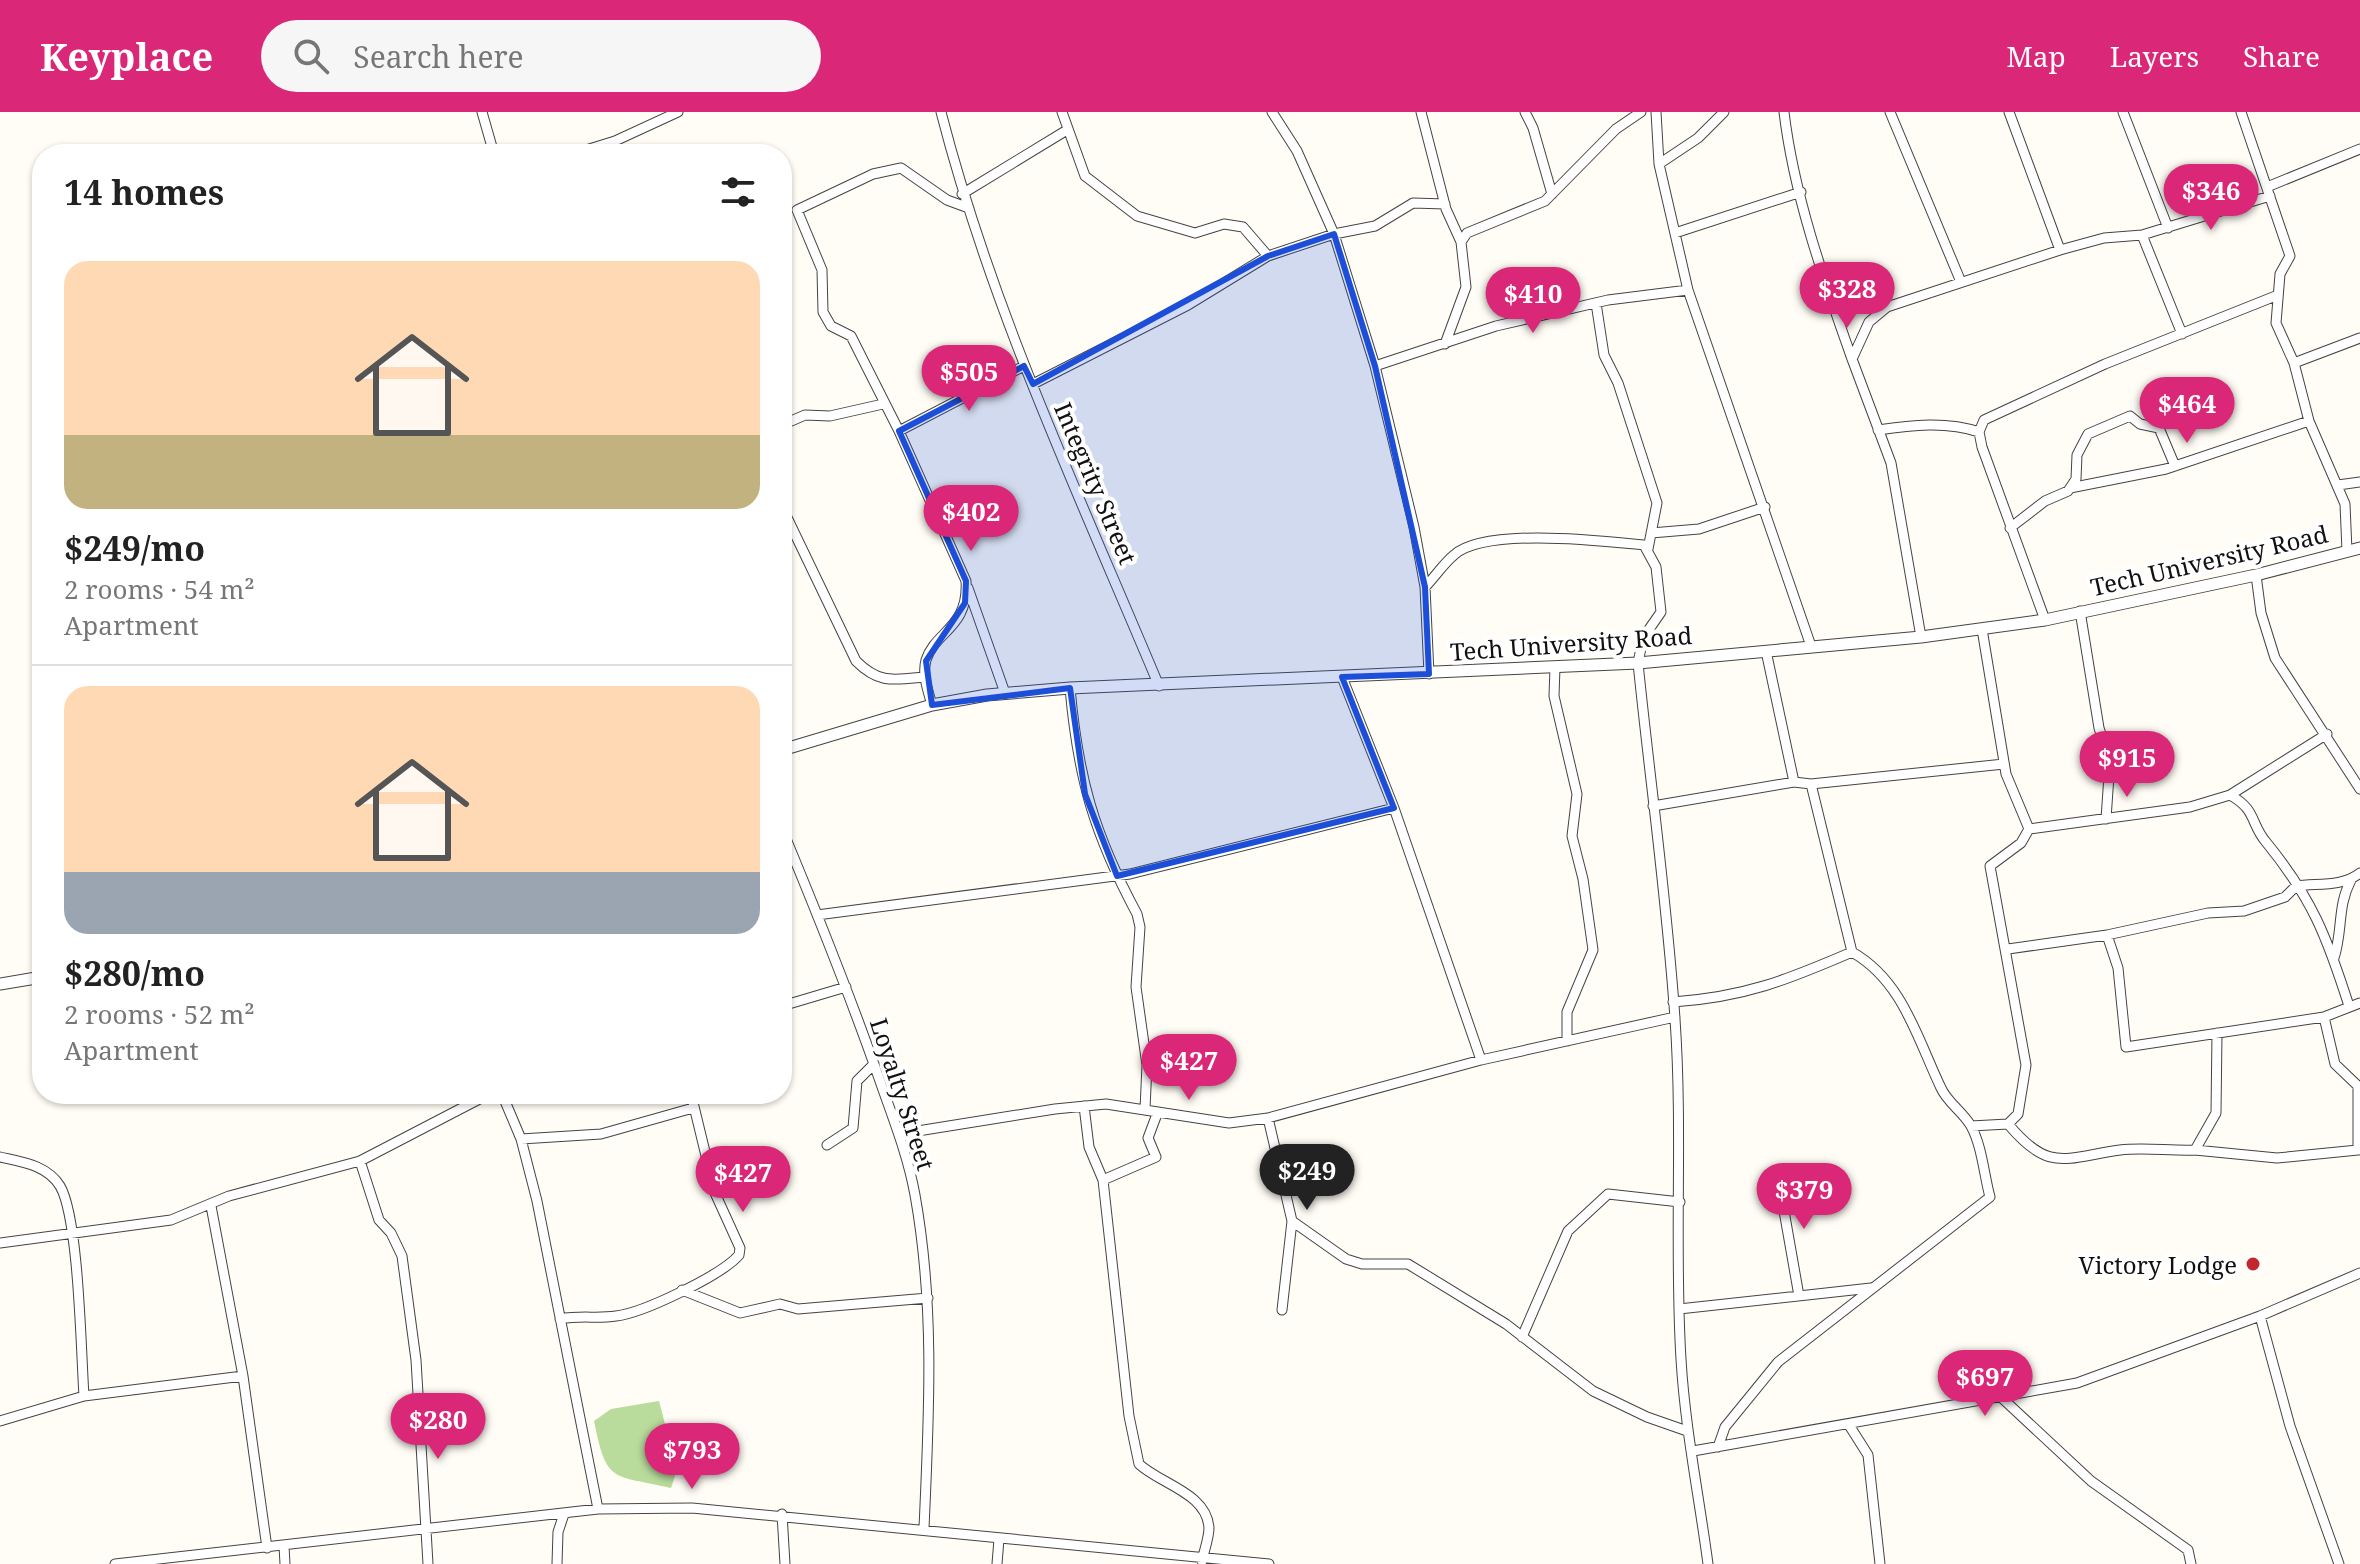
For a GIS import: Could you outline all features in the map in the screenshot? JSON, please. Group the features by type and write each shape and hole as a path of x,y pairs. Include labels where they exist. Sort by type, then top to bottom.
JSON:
{"street":[{"path":"482,112 491,144"},
{"path":"605,144 678,112"},
{"name":"Integrity Street","path":"941,112 966,207 1024,366 1159,686"},
{"path":"1062,112 1085,176 1137,216 1195,233 1224,224 1243,227 1268,256"},
{"path":"1272,112 1297,151 1334,234 1375,366 1425,587 1429,674"},
{"path":"1421,112 1445,204 1461,242 1466,287 1445,344"},
{"path":"1525,112 1533,128 1552,194"},
{"path":"1461,242 1467,233 1545,201 1616,129 1641,112"},
{"path":"1656,112 1659,164 1688,290 1811,646"},
{"path":"1659,164 1698,138 1724,112"},
{"path":"1784,112 1824,279 1891,463 1921,637"},
{"path":"1890,112 1961,282"},
{"path":"2009,112 2060,250"},
{"path":"2123,112 2168,228"},
{"path":"2241,112 2290,256 2280,274 2276,323 2294,363 2309,421 2345,504 2347,551"},
{"path":"962,194 1067,130"},
{"path":"1852,359 1869,322 1887,307 2060,250 2104,238 2142,235 2168,228 2269,192 2360,149"},
{"path":"966,207 947,200 901,168 873,174 797,210 822,270 823,312 831,326 851,336 899,431 966,581 1005,693"},
{"path":"1675,233 1735,210 1801,192"},
{"path":"1033,384 1188,305 1268,256 1334,234 1375,226 1413,203 1445,204"},
{"path":"2142,235 2182,334"},
{"path":"1375,366 1496,326 1596,303 1688,290"},
{"path":"2045,620 2010,528 1979,432 1984,420 2105,364 2278,295"},
{"path":"1596,303 1604,355 1618,383 1657,503 1648,549"},
{"path":"2294,363 2360,338"},
{"path":"899,431 1024,366"},
{"path":"792,421 805,415 830,416 883,404"},
{"path":"2070,488 2076,479 2077,455 2088,434 2130,416 2140,424 2159,428 2175,466"},
{"path":"2010,528 2045,501 2070,488 2175,466 2309,421"},
{"path":"1878,430 1922,424 1963,427 1979,432"},
{"path":"2338,485 2360,482"},
{"path":"1651,533 1699,529 1765,507"},
{"path":"792,528 856,661 871,676 890,680 925,677"},
{"path":"1425,587 1455,553 1487,541 1573,539 1644,545 1656,567 1661,612 1643,638 1638,663 1675,1017 1681,1135 1679,1309 1687,1431 1693,1451 1708,1564"},
{"name":"Tech University Road","path":"792,747 932,705 1005,693 1638,663 1921,637 2045,620 2256,575 2360,548"},
{"path":"2256,575 2261,613 2275,658 2360,789"},
{"path":"932,705 925,677 930,652 955,623 965,603 966,581"},
{"path":"2080,611 2099,728 2110,761 2106,819"},
{"path":"1982,629 2004,764 2029,829"},
{"path":"1766,651 1794,782"},
{"path":"1555,667 1554,696 1577,794 1572,836 1583,879 1593,950 1584,980 1567,1012 1567,1041"},
{"path":"1342,677 1394,808 1481,1060"},
{"path":"1070,688 1085,794 1097,833 1137,914 1140,927 1136,987 1147,1065 1145,1109"},
{"path":"2029,829 2190,807 2230,795 2327,734"},
{"path":"1653,806 1794,782 1811,784 2004,764"},
{"path":"1718,1447 1725,1427 1778,1362 1990,1197 1971,1126 1942,1091 1920,1035 1900,998 1869,962 1852,952 1811,784"},
{"path":"2107,935 2118,968 2126,1047 2324,1017 2355,1005 2311,901 2296,886 2281,855 2265,840 2247,805 2230,795"},
{"path":"817,915 1117,876 1394,808"},
{"path":"1971,1126 2008,1124 2018,1114 2026,1065 2008,949 1990,866 2021,843 2029,829"},
{"name":"Loyalty Street","path":"792,854 874,1064 899,1134 914,1192 928,1298 931,1378 924,1528"},
{"path":"2008,949 2107,935 2208,913 2264,906 2285,897 2296,886 2356,876"},
{"path":"2334,958 2340,941 2340,908 2356,876"},
{"path":"1673,1002 1708,1000 1774,986 1852,952"},
{"path":"0,984 32,979"},
{"path":"792,1003 846,987"},
{"path":"899,1134 1084,1106 1145,1109 1157,1114 1229,1123 1268,1118 1481,1060 1675,1017"},
{"path":"2008,1124 2024,1143 2043,1157 2080,1159 2123,1150 2195,1150 2277,1158 2358,1150 2358,1086 2335,1064 2324,1017"},
{"path":"2195,1150 2216,1113 2217,1033"},
{"path":"827,1145 853,1128 857,1081 874,1064"},
{"path":"0,1243 171,1220 229,1196 360,1161 459,1104"},
{"path":"506,1104 521,1139 598,1509"},
{"path":"560,1319 586,1314 616,1317 682,1290 734,1262 739,1255 740,1248 715,1193 692,1104"},
{"path":"1084,1106 1089,1147 1103,1180 1129,1416 1139,1464 1188,1494 1203,1512 1209,1528 1202,1561"},
{"path":"521,1139 601,1134 693,1108"},
{"path":"1103,1180 1156,1157 1148,1138 1157,1114"},
{"path":"1268,1118 1292,1221 1282,1310"},
{"path":"0,1157 39,1166 60,1186 72,1235 84,1396"},
{"path":"360,1161 379,1220 391,1233 402,1256 416,1360 428,1564"},
{"path":"1777,1171 1799,1296"},
{"path":"1522,1337 1568,1231 1608,1194 1680,1202"},
{"path":"211,1206 243,1376 267,1548"},
{"path":"1292,1221 1346,1259 1362,1264 1408,1264 1522,1337 1593,1391 1647,1417 1687,1431"},
{"path":"1693,1451 2003,1399 2077,1383 2260,1316 2360,1273"},
{"path":"1679,1309 1874,1287"},
{"path":"682,1290 740,1313 780,1304 798,1309 928,1298"},
{"path":"2260,1316 2290,1426 2339,1564"},
{"path":"0,1421 84,1396 243,1376"},
{"path":"2003,1399 2091,1481 2188,1550 2191,1564"},
{"path":"1849,1425 1868,1455 1880,1564"},
{"path":"115,1564 598,1509 692,1508 924,1528 1202,1561 1269,1564"},
{"path":"557,1564 558,1532 564,1514"},
{"path":"782,1514 785,1564"},
{"path":"997,1564 999,1539"},
{"path":"284,1546 285,1564"}],"highlighted area":[{"path":"1334,234 1375,366 1425,587 1429,674 1342,677 1394,808 1117,876 1085,794 1070,688 932,705 926,661 965,603 966,581 899,431 1024,366 1033,384 1268,256"}],"green space":[{"path":"659,1401 677,1470 671,1488 624,1478 615,1473 603,1456 594,1421 611,1409"}],"place":[{"name":"Victory Lodge","path":"2253,1264"}]}
